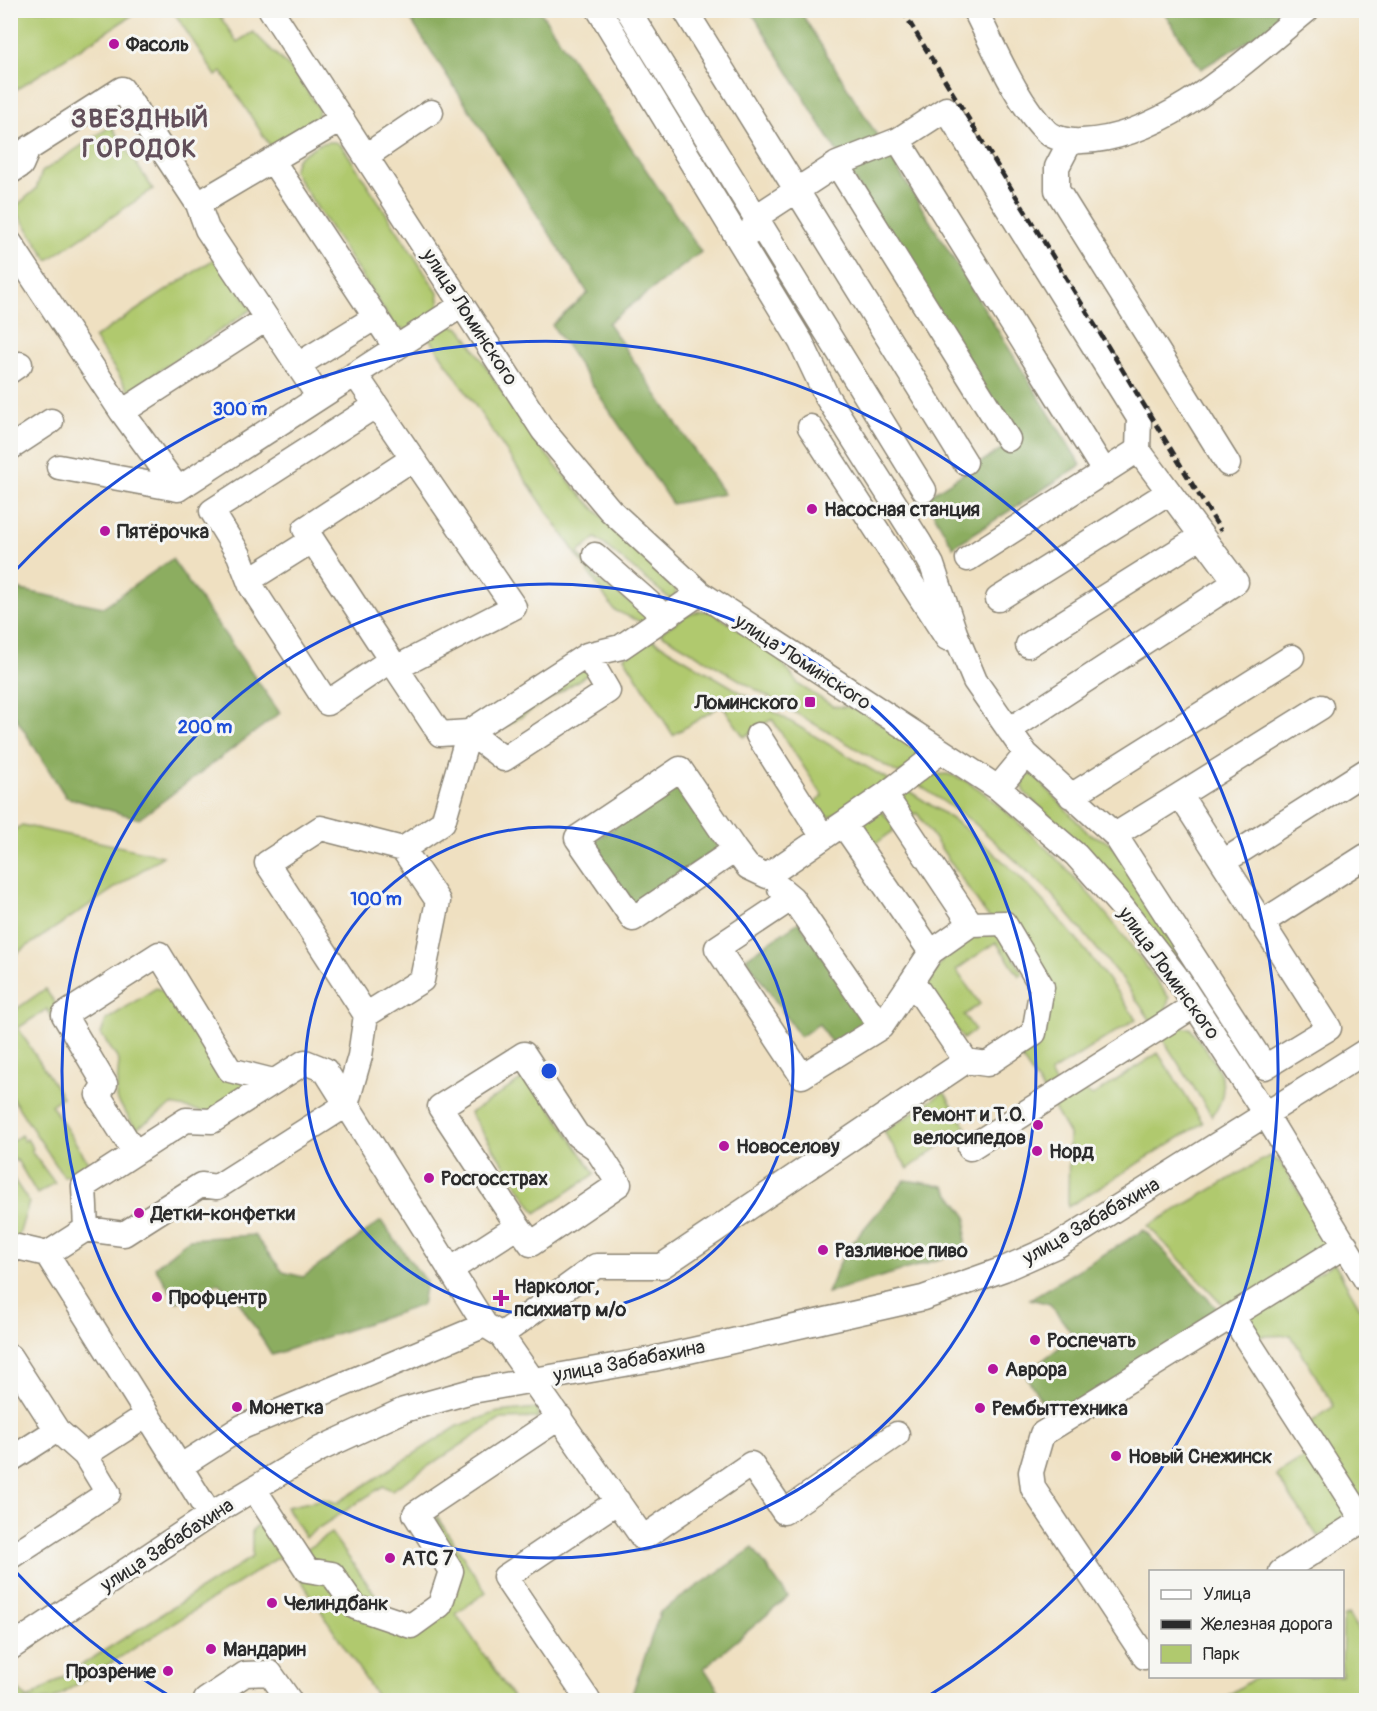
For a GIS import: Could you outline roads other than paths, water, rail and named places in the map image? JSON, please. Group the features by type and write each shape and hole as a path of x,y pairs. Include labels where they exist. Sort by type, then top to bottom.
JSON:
{"street":[{"name":"улица Ломинского","path":"271,10 543,430 610,510 700,593 998,788 1076,855 1123,908 1195,1005 1266,1115 1366,1280"},
{"path":"599,10 801,342 827,397 932,565 955,633 975,681"},
{"path":"628,10 924,490"},
{"path":"685,10 965,462"},
{"path":"975,10 1018,92 1048,133 1070,142 1098,141 1137,129 1185,104 1229,73 1307,10"},
{"path":"10,172 21,165 28,149 122,89 198,204 207,229 319,398"},
{"path":"746,255 756,217 837,164 898,140 946,109 1139,418 1138,450 1236,582 1009,730"},
{"path":"366,156 431,112"},
{"path":"198,204 342,119"},
{"path":"898,140 1104,471"},
{"path":"1070,142 1057,168 1057,190 1228,464"},
{"path":"272,160 396,348"},
{"path":"837,164 1008,439"},
{"path":"10,243 122,412 178,489"},
{"path":"774,299 796,283"},
{"path":"59,467 178,489 462,305"},
{"path":"298,365 376,317"},
{"path":"122,412 266,319"},
{"path":"356,374 375,406 514,607 393,664 327,703 249,580 239,555 212,511 375,406"},
{"path":"10,448 51,421"},
{"path":"810,427 975,681 1026,754 1115,836 1265,1067 1329,1028 1180,795"},
{"path":"968,559 1138,450"},
{"path":"412,459 305,529 440,734 469,732 587,655 621,647 700,593"},
{"path":"998,599 1169,492"},
{"path":"1028,645 1202,536"},
{"path":"249,580 311,541"},
{"path":"595,555 665,617"},
{"path":"469,732 504,759 608,690 587,655"},
{"path":"1071,796 1292,657"},
{"path":"1115,836 1321,707"},
{"path":"403,849 443,822 469,732"},
{"path":"758,735 931,952"},
{"path":"767,876 885,795 941,751"},
{"path":"998,788 1026,754"},
{"path":"735,850 633,919 577,838 680,769 748,867 767,876 792,898 880,1027"},
{"path":"1223,862 1366,771"},
{"path":"885,795 971,924"},
{"path":"48,1254 86,1229 124,1234 201,1185 217,1187 346,1105 360,1056 366,1015 267,862 321,828 403,849 438,901 422,980 366,1015"},
{"path":"1261,922 1366,856"},
{"path":"181,1466 242,1427 493,1330 596,1266 662,1266 966,1062 987,1064 1034,1033 1042,987 1004,923 971,924 931,952 880,1027 802,1076 717,948 792,898"},
{"path":"135,1154 98,1095 105,1084 64,1015 159,954 230,1070 273,1081"},
{"path":"912,981 966,1062"},
{"path":"970,1149 1195,1005"},
{"name":"улица Забабахина","path":"10,1648 210,1515 320,1449 404,1410 472,1391 534,1378 653,1359 923,1298 1004,1269 1058,1245 1366,1051"},
{"path":"524,1054 577,1135 596,1148 619,1184 531,1244 518,1226 441,1107 524,1054"},
{"path":"86,1229 84,1186 186,1120 212,1121 305,1062 325,1070 450,1270 493,1330 534,1378 643,1538 751,1464 784,1512 897,1434"},
{"path":"450,1270 518,1226"},
{"path":"1149,1655 1145,1657 1138,1647 1034,1488 1031,1472 1042,1434 1346,1245"},
{"path":"10,1252 17,1247 48,1254 210,1515"},
{"path":"1232,1316 1365,1519 1284,1570"},
{"path":"10,1357 57,1430 85,1455 108,1492 10,1557"},
{"path":"85,1455 147,1415"},
{"path":"254,1489 307,1569 332,1574 355,1607 411,1626 440,1605 451,1571 415,1514 560,1417"},
{"path":"10,1460 57,1430"},
{"path":"588,1701 506,1577 618,1501"},
{"path":"206,1701 245,1674 270,1673 289,1701"}],"railway":[{"path":"902,10 1221,531"}],"place":[{"name":"Фасоль","path":"114,44"},
{"name":"Насосная станция","path":"812,509"},
{"name":"Пятёрочка","path":"105,531"},
{"name":"Ломинского","path":"810,702"},
{"name":"Ремонт и Т.О. велосипедов","path":"1038,1125"},
{"name":"Новоселову","path":"724,1146"},
{"name":"Норд","path":"1037,1151"},
{"name":"Росгосстрах","path":"429,1178"},
{"name":"Детки-конфетки","path":"139,1213"},
{"name":"Разливное пиво","path":"823,1250"},
{"name":"Профцентр","path":"157,1297"},
{"name":"Нарколог, психиатр м/о","path":"501,1298"},
{"name":"Роспечать","path":"1035,1340"},
{"name":"Аврора","path":"993,1369"},
{"name":"Монетка","path":"237,1407"},
{"name":"Рембыттехника","path":"980,1408"},
{"name":"Новый Снежинск","path":"1116,1456"},
{"name":"АТС 7","path":"390,1558"},
{"name":"Челиндбанк","path":"272,1603"},
{"name":"Мандарин","path":"211,1649"},
{"name":"Прозрение","path":"168,1671"}],"district":[{"name":"ЗВЕЗДНЫЙ ГОРОДОК","path":"140,134"}]}
